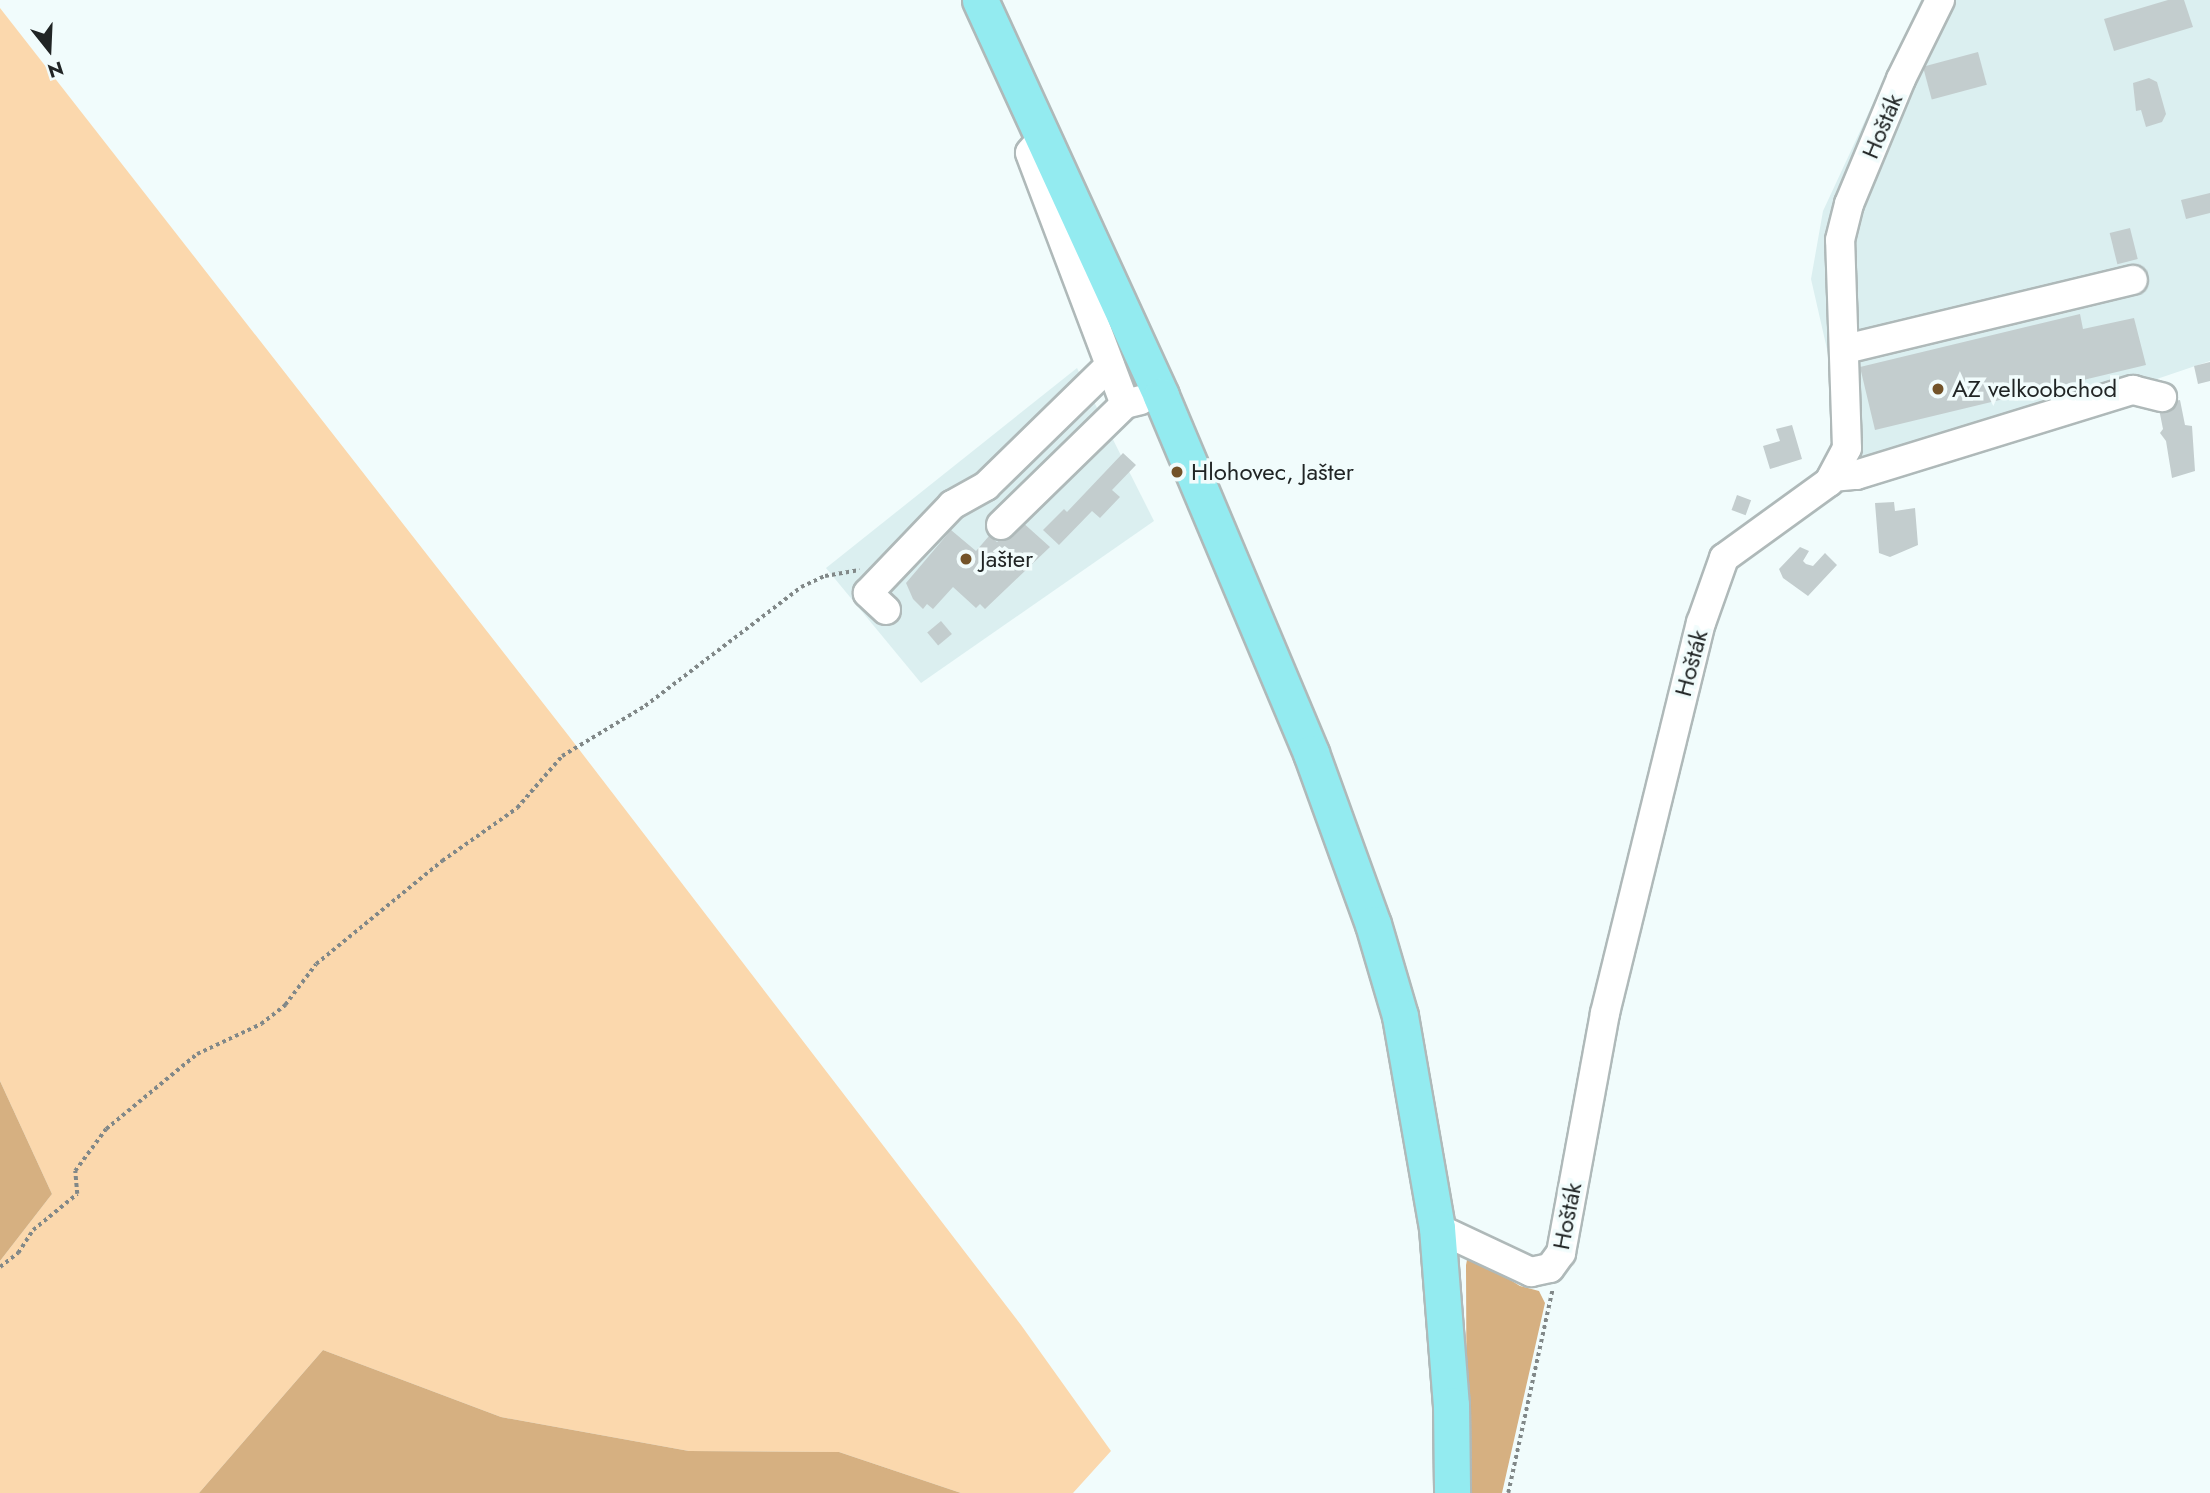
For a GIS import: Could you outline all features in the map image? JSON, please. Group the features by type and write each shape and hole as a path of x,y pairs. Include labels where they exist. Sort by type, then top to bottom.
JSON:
{"main road":[{"path":"980,0 1045,135 1161,396 1311,754 1373,924 1400,1016 1437,1228 1451,1405 1452,1493"}],"lane":[{"name":"Hošták","path":"1437,1228 1517,1269 1531,1272 1550,1268 1565,1241 1583,1121 1633,888 1701,623 1724,558 1832,477 1847,448 1840,240 1849,204 1940,0"},
{"path":"1045,135 1030,153 1125,404"},
{"path":"1845,349 2133,280"},
{"path":"886,610 868,593 952,505 986,486 1110,365"},
{"path":"1832,477 1856,475 2133,390 2162,397"},
{"path":"1001,525 1125,404 1161,396"}],"path":[{"path":"0,1267 18,1252 33,1230 77,1194 75,1171 106,1129 197,1055 261,1024 285,1005 316,964 442,861 516,808 562,756 645,706 801,587 825,576 896,564"},
{"path":"1508,1493 1551,1303 1550,1268"}],"shaded area":[{"path":"1921,0 2210,0 2210,361 1858,480 1829,457 1837,393 1811,279 1823,211"},
{"path":"0,8 568,735 1021,1325 1111,1451 1073,1493 961,1493 839,1452 689,1451 501,1417 323,1350 199,1493 0,1493 0,1261 52,1194 0,1081"},
{"path":"1077,368 1154,521 921,683 826,568"},
{"path":"0,1081 52,1194 0,1261"},
{"path":"1477,1259 1520,1286 1539,1291 1545,1303 1502,1493 1467,1493 1466,1265 1467,1260"},
{"path":"323,1350 501,1417 689,1451 839,1452 961,1493 199,1493"}],"building":[{"path":"2168,0 2184,0 2193,27 2114,51 2104,19"},
{"path":"1978,52 1987,85 1932,100 1923,67"},
{"path":"2149,78 2157,82 2166,114 2162,122 2146,127 2141,110 2136,111 2133,83"},
{"path":"2210,193 2210,213 2186,219 2181,200"},
{"path":"2130,228 2138,259 2117,264 2110,233"},
{"path":"2080,314 2083,329 2134,318 2146,365 1875,430 1860,367"},
{"path":"2210,362 2210,381 2198,384 2194,366"},
{"path":"2180,400 2185,425 2192,426 2195,471 2172,478 2166,441 2160,433 2163,429 2158,404"},
{"path":"1792,425 1802,459 1770,469 1763,446 1780,441 1776,429"},
{"path":"1123,453 1136,465 1112,490 1120,497 1100,518 1092,511 1059,545 1043,530 1064,509 1067,512"},
{"path":"1737,495 1751,500 1746,515 1732,510"},
{"path":"1894,502 1895,511 1915,508 1918,545 1890,557 1879,553 1875,503"},
{"path":"1021,521 1050,547 985,609 980,604 976,608 953,587 933,609 927,604 923,609 913,599 906,583 951,530 976,551 989,536 997,542"},
{"path":"1800,547 1809,551 1803,561 1806,564 1813,566 1825,553 1837,565 1808,596 1783,578 1779,569"},
{"path":"941,621 952,634 938,646 927,633"}],"place":[{"name":"AZ velkoobchod","path":"1938,389"},
{"name":"Hlohovec, Jašter","path":"1177,472"},
{"name":"Jašter","path":"966,559"}]}
